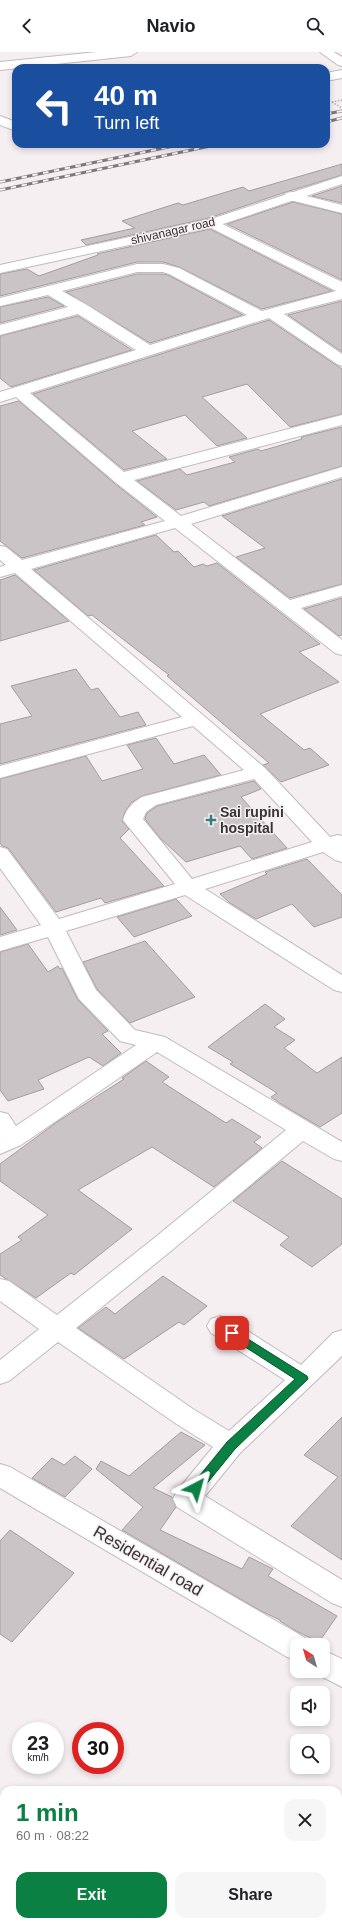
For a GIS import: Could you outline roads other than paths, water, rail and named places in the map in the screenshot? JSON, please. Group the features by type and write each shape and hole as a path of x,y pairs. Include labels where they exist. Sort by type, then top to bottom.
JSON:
{"street":[{"path":"19,64 131,52"},
{"path":"326,52 342,62"},
{"path":"0,66 12,65"},
{"path":"330,76 342,74"},
{"path":"0,120 12,125"},
{"name":"shivanagar road","path":"0,269 212,223 342,180"},
{"path":"290,196 342,208"},
{"path":"212,223 342,288"},
{"path":"0,302 137,268 162,268 174,271 266,315 342,361"},
{"path":"49,289 82,308 148,351"},
{"path":"6,393 266,315 342,294"},
{"path":"0,330 82,308"},
{"path":"6,393 179,522 342,649"},
{"path":"121,478 342,420"},
{"path":"0,572 20,568 179,522 342,472"},
{"path":"0,551 196,719 205,725 258,772 337,847"},
{"path":"287,607 342,590"},
{"path":"0,772 196,719"},
{"path":"258,772 149,801 137,809 133,820 189,888 342,985"},
{"path":"0,944 189,888 337,847"},
{"path":"0,853 54,928 87,994 128,1036 157,1042 342,1153"},
{"path":"0,1120 7,1143 157,1042"},
{"path":"0,1374 167,1241 302,1129"},
{"path":"0,1288 56,1329 231,1445"},
{"path":"220,1326 303,1379"},
{"path":"338,1349 231,1445 187,1499 342,1595"},
{"name":"Residential road","path":"0,1475 290,1644"},
{"path":"330,1667 342,1674"}],"railway":[{"path":"330,113 342,111"},
{"path":"330,121 342,118"},
{"path":"0,182 164,148"},
{"path":"0,190 201,148"}],"place":[{"name":"Sai rupini hospital","path":"211,820"}]}
